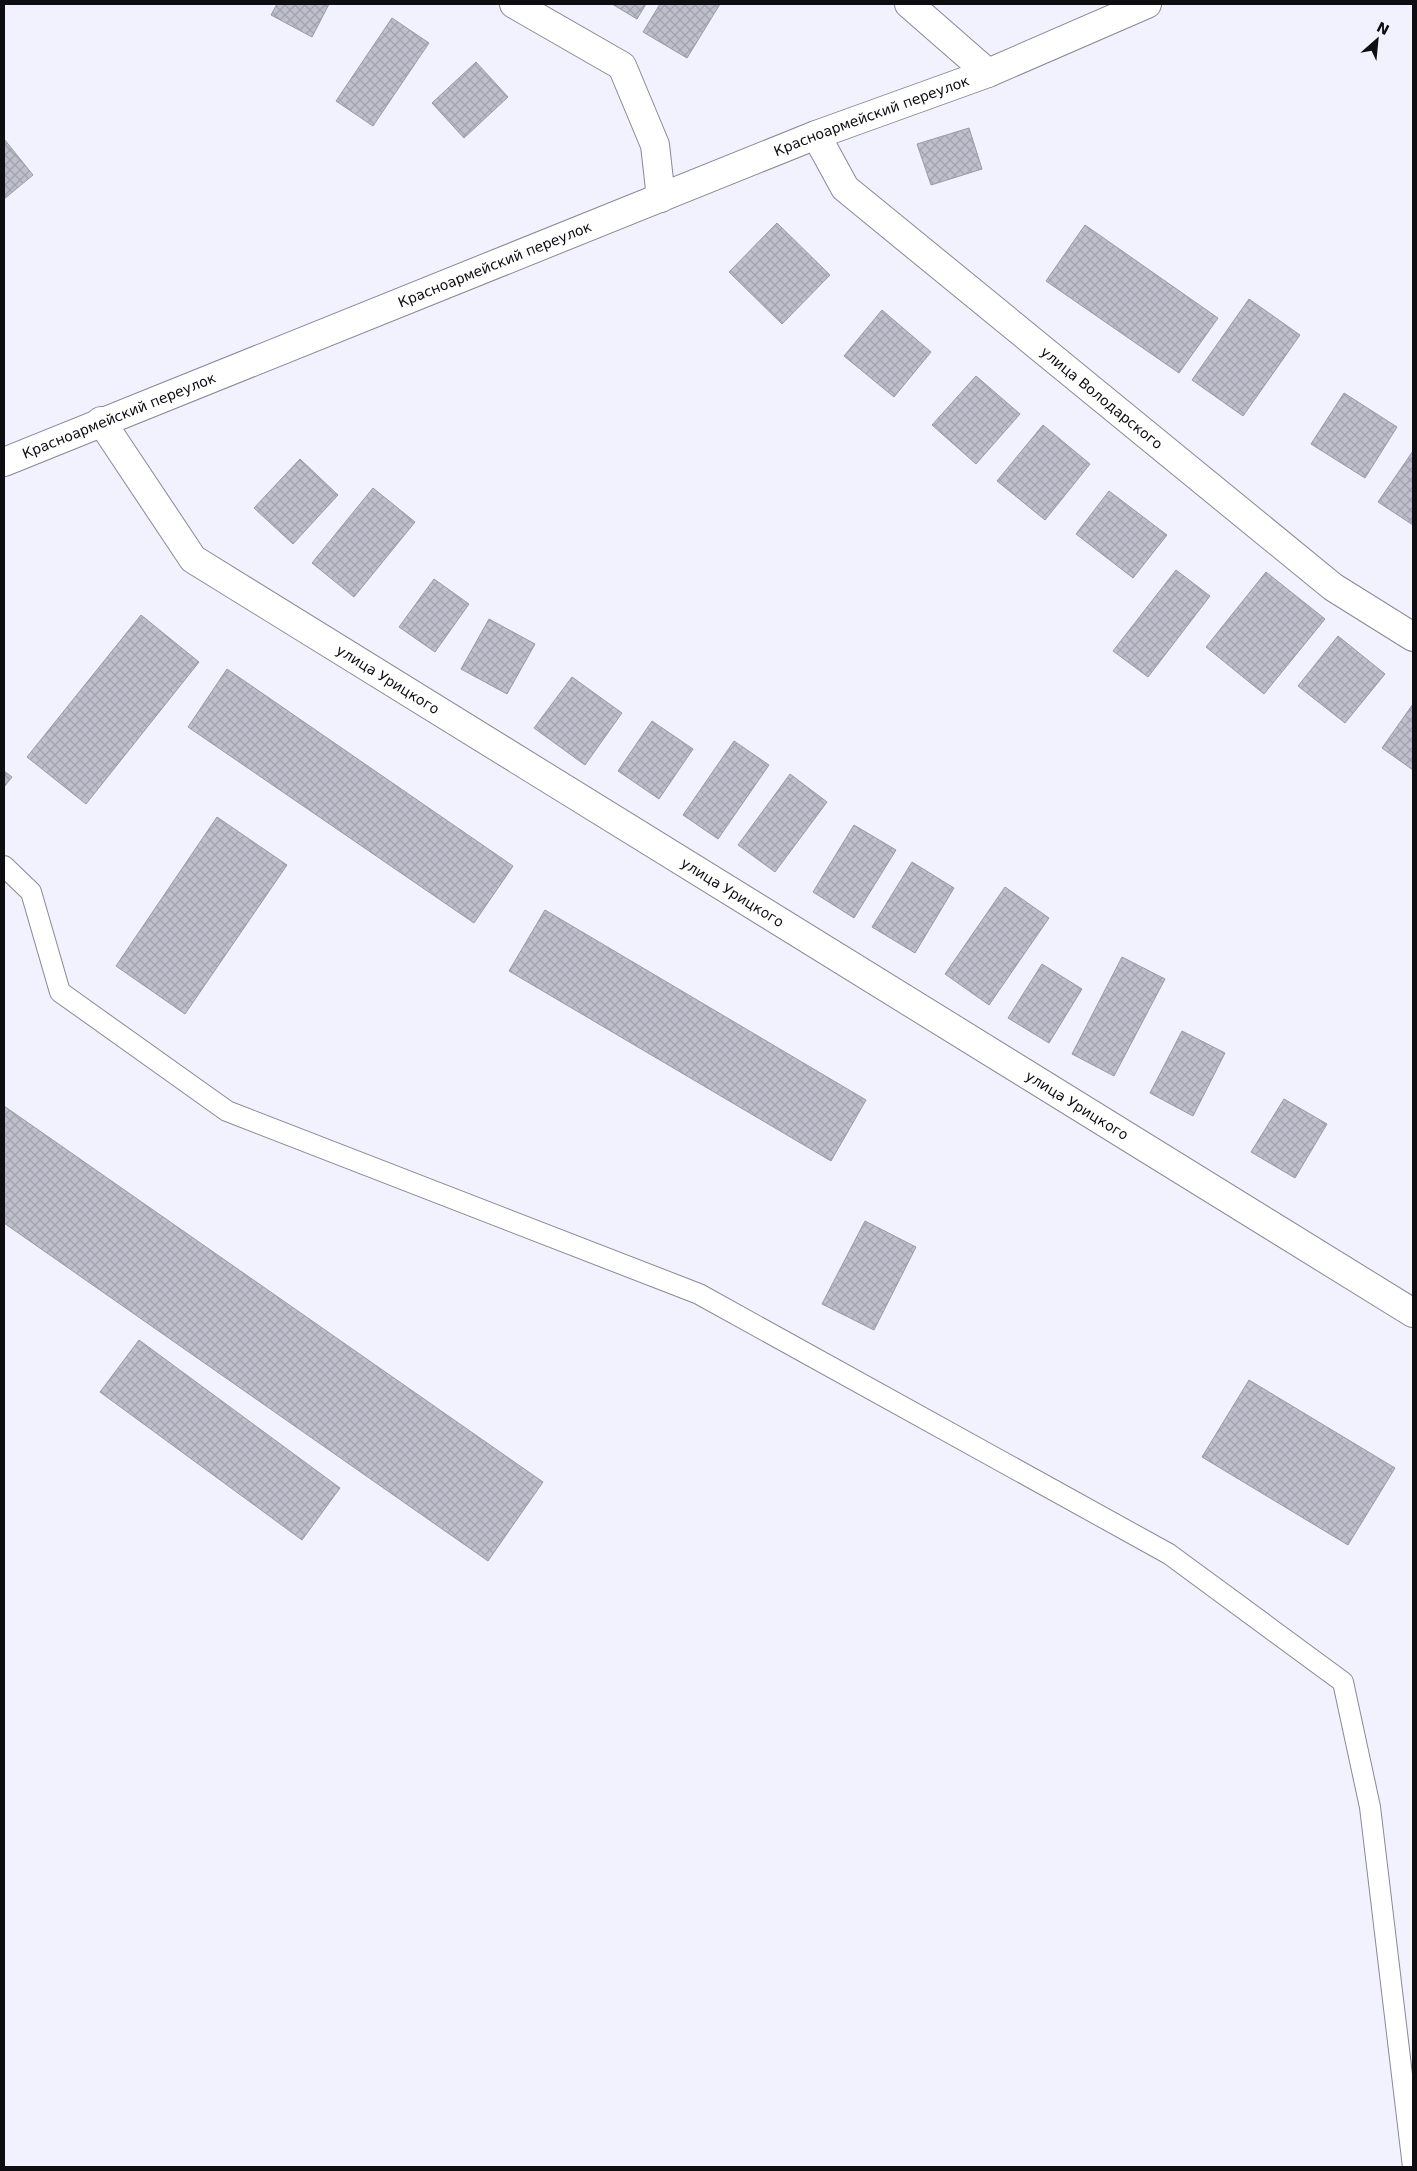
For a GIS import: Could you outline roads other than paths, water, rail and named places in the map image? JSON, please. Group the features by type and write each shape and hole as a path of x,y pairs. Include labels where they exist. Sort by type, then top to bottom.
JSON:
{"street":[{"path":"514,4 622,66 655,145 661,198"},
{"name":"Красноармейский переулок","path":"909,4 988,73"},
{"name":"Красноармейский переулок","path":"4,462 101,421 816,135 988,73 1147,4"},
{"name":"улица Володарского","path":"816,135 845,188 1333,586 1413,637"},
{"name":"улица Урицкого","path":"101,421 192,559 1413,1313"}],"lane":[{"path":"4,866 31,892 60,992 227,1111 699,1294 1169,1554 1342,1682 1370,1807 1413,2167"}]}
